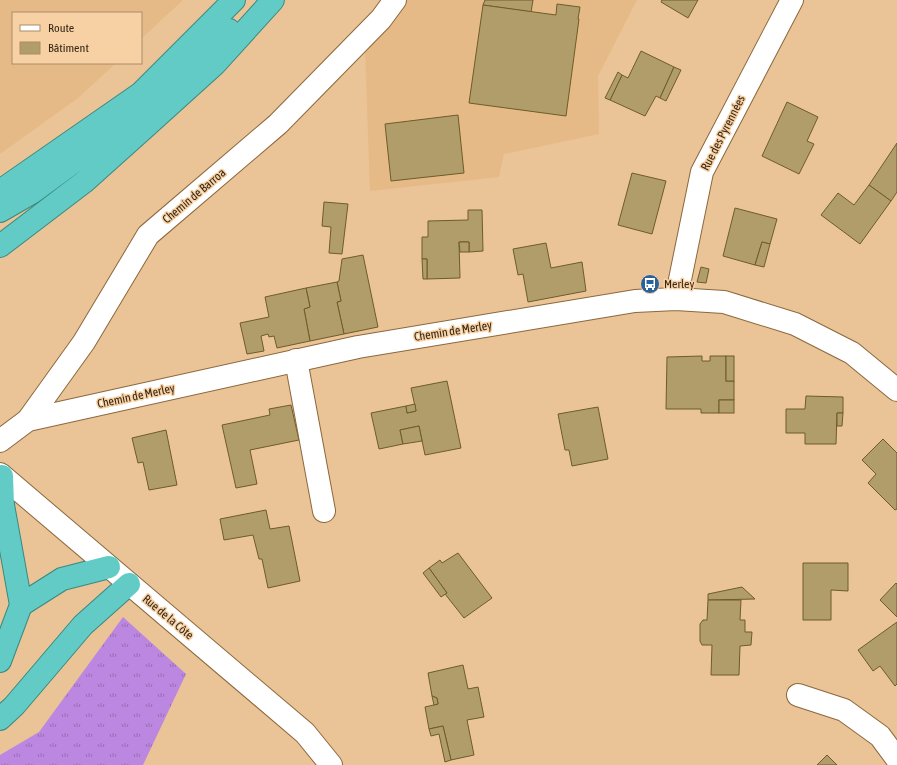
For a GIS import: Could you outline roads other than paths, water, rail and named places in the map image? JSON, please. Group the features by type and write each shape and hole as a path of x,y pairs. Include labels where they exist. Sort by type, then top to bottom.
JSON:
{"highway":[{"path":"0,192 141,93 234,0"},
{"path":"0,211 33,192 123,126 231,28 256,0"},
{"path":"0,246 84,182 142,130 215,64 273,0"},
{"path":"0,662 21,605 3,505 1,475"},
{"path":"21,605 62,579 109,567"},
{"path":"0,719 14,706 83,625 129,584"}],"street":[{"name":"Chemin de Barroa","path":"28,420 84,342 148,235 278,124 381,18 395,0"},
{"name":"Rue des Pyrennées","path":"676,300 702,172 792,0"},
{"name":"Chemin de Merley","path":"0,441 28,420 296,360 358,347 636,301 676,300 724,302 795,324 852,353 897,390"},
{"path":"296,360 324,511"},
{"name":"Rue de la Côte","path":"1,475 305,733 331,765"},
{"path":"798,695 844,710 880,736 897,759"}],"place":[{"name":"Merley","path":"650,284"}]}
